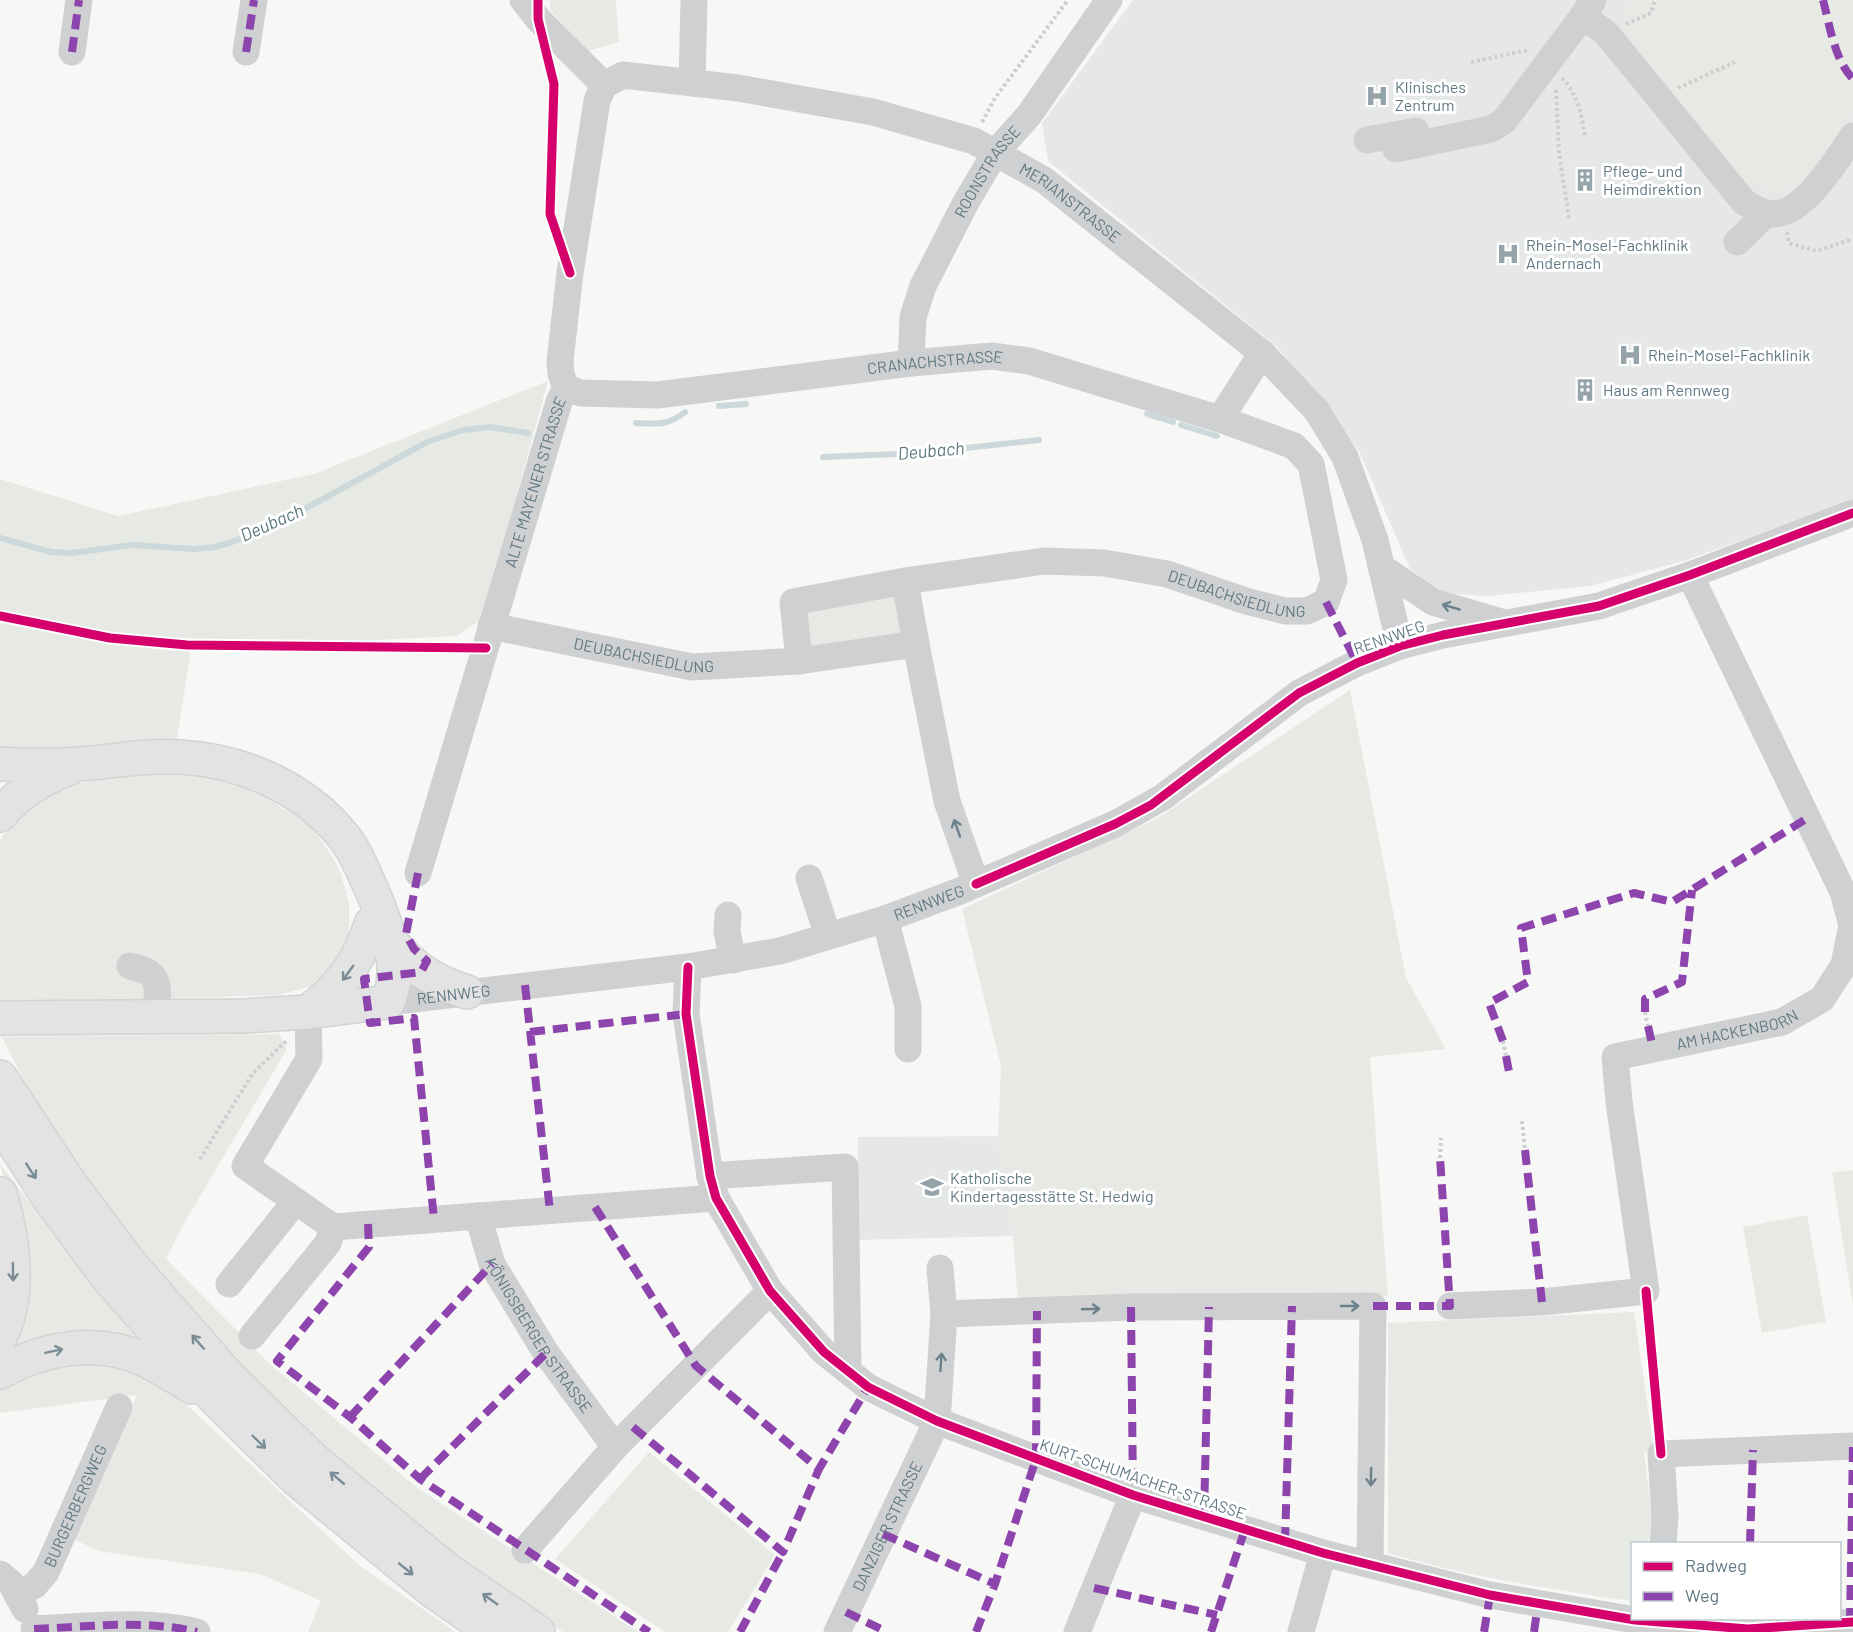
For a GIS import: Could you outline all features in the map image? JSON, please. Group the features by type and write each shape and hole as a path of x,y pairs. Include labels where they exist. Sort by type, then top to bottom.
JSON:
{"main road":[{"path":"0,764 49,766 181,757 212,760 265,777 304,799 332,823 350,846 385,921 381,932 364,945 348,973 331,994 309,1035"},
{"path":"0,815 26,791 45,778 92,763"},
{"path":"381,932 404,958 421,972 435,981 467,992"},
{"path":"381,932 394,975 393,992 388,1002"},
{"name":"RENNWEG","path":"0,1018 244,1016 309,1035 388,1002"},
{"path":"0,1077 69,1182 129,1262 230,1378 314,1460 445,1568 538,1632"},
{"path":"0,1122 49,1198 108,1278 217,1401 296,1479 434,1592 492,1632"},
{"path":"0,1194 9,1232 13,1281 10,1305 0,1336"},
{"path":"0,1372 23,1360 61,1349 83,1347 107,1349 143,1359 217,1401"}],"street":[{"path":"72,51 80,0"},
{"path":"246,52 254,0"},
{"path":"523,0 538,19 604,85"},
{"path":"692,83 694,0"},
{"name":"ROONSTRASSE","path":"911,363 913,317 923,286 945,241 984,147 1029,115 1109,0"},
{"path":"1396,149 1491,129 1504,121 1552,62 1588,8 1744,202 1775,212 1790,210 1816,189 1853,136"},
{"name":"MERIANSTRASSE","path":"604,85 623,75 738,88 873,112 984,147 1044,180 1262,353 1317,411 1345,457 1375,540 1400,646"},
{"name":"ALTE MAYENER STRASSE","path":"418,873 559,402 566,388 560,362 570,273 597,101 604,85"},
{"path":"1367,140 1491,116 1515,105"},
{"path":"1737,242 1775,212"},
{"path":"1220,418 1262,353"},
{"name":"CRANACHSTRASSE","path":"566,388 581,393 657,395 911,363 992,356 1029,362 1220,418"},
{"name":"DEUBACHSIEDLUNG","path":"799,661 793,602 905,581 1044,561 1104,563 1167,574 1246,601 1285,611 1307,611 1326,602 1334,580 1311,464 1294,446 1220,418"},
{"name":"RENNWEG","path":"388,1002 688,968 780,951 885,919 976,884 1115,825 1151,805 1299,693 1357,663 1400,646 1443,635 1599,606 1690,575 1853,513"},
{"path":"1382,567 1433,602 1508,624"},
{"name":"AM HACKENBORN","path":"1449,1306 1542,1302 1646,1291 1619,1102 1615,1057 1782,1022 1822,999 1844,964 1852,925 1843,892 1690,575"},
{"path":"905,581 947,801 976,884"},
{"name":"DEUBACHSIEDLUNG","path":"491,626 692,667 799,661 916,644"},
{"path":"809,878 828,936"},
{"path":"728,915 727,932 733,960"},
{"path":"885,919 908,1006 908,1049"},
{"path":"129,966 148,972 156,981 158,992 155,1017"},
{"name":"KURT-SCHUMACHER-STRASSE","path":"688,968 686,1014 713,1187 771,1291 824,1352 868,1387 937,1421 1133,1495 1323,1553 1490,1595 1631,1616"},
{"path":"309,1035 245,1166 333,1227 478,1216 713,1187 845,1167 848,1371"},
{"path":"229,1284 295,1202"},
{"name":"KÖNIGSBERGER STRASSE","path":"478,1216 492,1264 546,1353 615,1447"},
{"path":"252,1336 328,1242 333,1227"},
{"path":"937,1421 944,1314 940,1268"},
{"path":"525,1550 615,1447 771,1291"},
{"path":"944,1314 1131,1308 1373,1306 1370,1564"},
{"name":"BURGERBERGWEG","path":"17,1595 35,1585 46,1572 119,1407"},
{"name":"DANZIGER STRASSE","path":"837,1632 937,1421"},
{"path":"1663,1542 1665,1517 1661,1454 1853,1446"},
{"path":"1077,1632 1133,1495"},
{"path":"1301,1632 1323,1553"},
{"path":"0,1574 11,1583 35,1631 132,1624 181,1628 197,1632"},
{"name":"KURT-SCHUMACHER-STRASSE","path":"1658,1620 1762,1631 1853,1622"}],"path":[{"path":"984,147 982,120 995,98 1068,0"},
{"path":"1606,33 1651,13 1655,0"},
{"path":"1471,62 1543,47 1578,101 1585,135"},
{"path":"1552,62 1559,153 1569,218"},
{"path":"1659,97 1735,62"},
{"path":"1775,212 1789,243 1816,250 1853,239"},
{"path":"1645,1012 1648,1026"},
{"path":"200,1159 253,1073 284,1042 309,1035"},
{"path":"1503,1041 1506,1056"},
{"path":"1522,1121 1525,1150"},
{"path":"1440,1158 1441,1138"}],"shaded area":[{"path":"550,0 616,0 619,42 588,51 550,10"},
{"name":"Rhein-Mosel-Fachklinik Andernach","path":"1133,0 1853,0 1853,500 1684,561 1590,586 1488,596 1442,593 1410,569 1359,451 1277,347 1048,161 1042,123"},
{"path":"1627,0 1853,0 1853,112 1801,182 1779,191 1756,188 1740,176 1626,32"},
{"path":"548,381 483,618 457,636 317,643 137,637 0,611 0,479 118,516 314,474"},
{"path":"896,593 903,633 811,649 803,609"},
{"path":"0,620 109,642 191,650 176,745 0,753"},
{"path":"1350,690 1406,978 1446,1049 1370,1057 1388,1296 1018,1306 1013,1236 998,1136 1001,1066 962,909 1158,818"},
{"path":"167,773 232,782 266,796 310,824 340,871 349,903 349,934 338,963 316,985 279,995 4,1003 0,1000 0,841 4,834 42,799 103,775"},
{"path":"279,1034 287,1049 186,1220 166,1259 270,1364 416,1487 638,1632 563,1632 490,1584 387,1509 209,1341 60,1153 2,1037"},
{"name":"Katholische Kindertagesstätte St. Hedwig","path":"998,1136 1013,1236 858,1240 858,1137"},
{"path":"0,1164 147,1352 0,1366 0,1353 17,1316 12,1213"},
{"path":"1853,1170 1853,1306 1832,1173"},
{"path":"1807,1215 1826,1322 1762,1333 1743,1227"},
{"path":"1634,1312 1654,1451 1644,1452 1652,1516 1648,1542 1631,1542 1631,1601 1479,1576 1388,1553 1388,1323"},
{"path":"63,1358 129,1365 178,1397 359,1565 456,1632 308,1632 321,1601 261,1574 98,1551 74,1539 137,1395 0,1413 0,1385"},
{"path":"649,1452 775,1555 728,1632 665,1632 555,1559"}],"waterway":[{"name":"Deubach","path":"719,406 746,404"},
{"name":"Deubach","path":"636,423 668,422 685,412"},
{"name":"Deubach","path":"1147,414 1173,422"},
{"name":"Deubach","path":"1181,425 1217,436"},
{"name":"Deubach","path":"0,538 51,552 72,553 132,545 194,549 215,547 281,522 427,442 463,430 490,427 528,433"},
{"name":"Deubach","path":"823,457 921,453 1039,440"}],"marked path":[{"path":"72,52 79,0"},
{"path":"246,52 254,0"},
{"path":"1823,0 1837,52 1853,79"},
{"path":"1326,602 1357,663"},
{"path":"1503,1041 1489,1003 1528,982 1521,928 1634,893 1672,902 1806,819"},
{"path":"418,873 406,934 414,949 427,961 421,972 364,979 370,1023 414,1018 434,1219"},
{"path":"1645,1012 1645,999 1682,982 1692,890"},
{"path":"525,985 550,1211"},
{"path":"530,1032 686,1014"},
{"path":"1648,1026 1653,1048"},
{"path":"1506,1056 1510,1077"},
{"path":"1525,1150 1542,1302"},
{"path":"1373,1306 1450,1306 1440,1158"},
{"path":"595,1207 696,1366 819,1469 868,1387"},
{"path":"368,1224 369,1247 277,1361 350,1417 420,1479 649,1632"},
{"path":"350,1417 492,1264"},
{"path":"1285,1542 1292,1306"},
{"path":"1131,1307 1133,1495"},
{"path":"1204,1516 1209,1307"},
{"path":"976,1632 995,1584 1036,1459 1037,1311"},
{"path":"420,1479 546,1353"},
{"path":"633,1427 783,1552 819,1469"},
{"path":"1850,1623 1853,1446"},
{"path":"1750,1542 1753,1450"},
{"path":"1211,1632 1245,1529"},
{"path":"883,1534 995,1584"},
{"path":"740,1632 783,1552"},
{"path":"1094,1588 1217,1615"},
{"path":"1484,1632 1490,1595"},
{"path":"1534,1632 1538,1604"},
{"path":"846,1612 887,1632"},
{"path":"34,1629 136,1625 197,1632"}],"cycle path":[{"path":"538,0 538,19 554,84 550,214 570,273"},
{"path":"976,884 1115,824 1151,805 1299,693 1357,663 1400,646 1443,635 1599,606 1690,575 1853,513"},
{"path":"0,616 110,638 187,645 486,648"},
{"path":"688,967 686,1014 710,1176 716,1198 770,1291 824,1352 868,1387 937,1421 1133,1495 1323,1553 1490,1595 1631,1619"},
{"path":"1646,1291 1661,1454"},
{"path":"1635,1620 1748,1629 1853,1622"}],"place":[{"name":"Klinisches Zentrum","path":"1377,96"},
{"name":"Pflege- und Heimdirektion","path":"1585,180"},
{"name":"Rhein-Mosel-Fachklinik Andernach","path":"1508,254"},
{"name":"Rhein-Mosel-Fachklinik","path":"1630,355"},
{"name":"Haus am Rennweg","path":"1585,390"},
{"name":"Katholische Kindertagesstätte St. Hedwig","path":"932,1187"}]}
